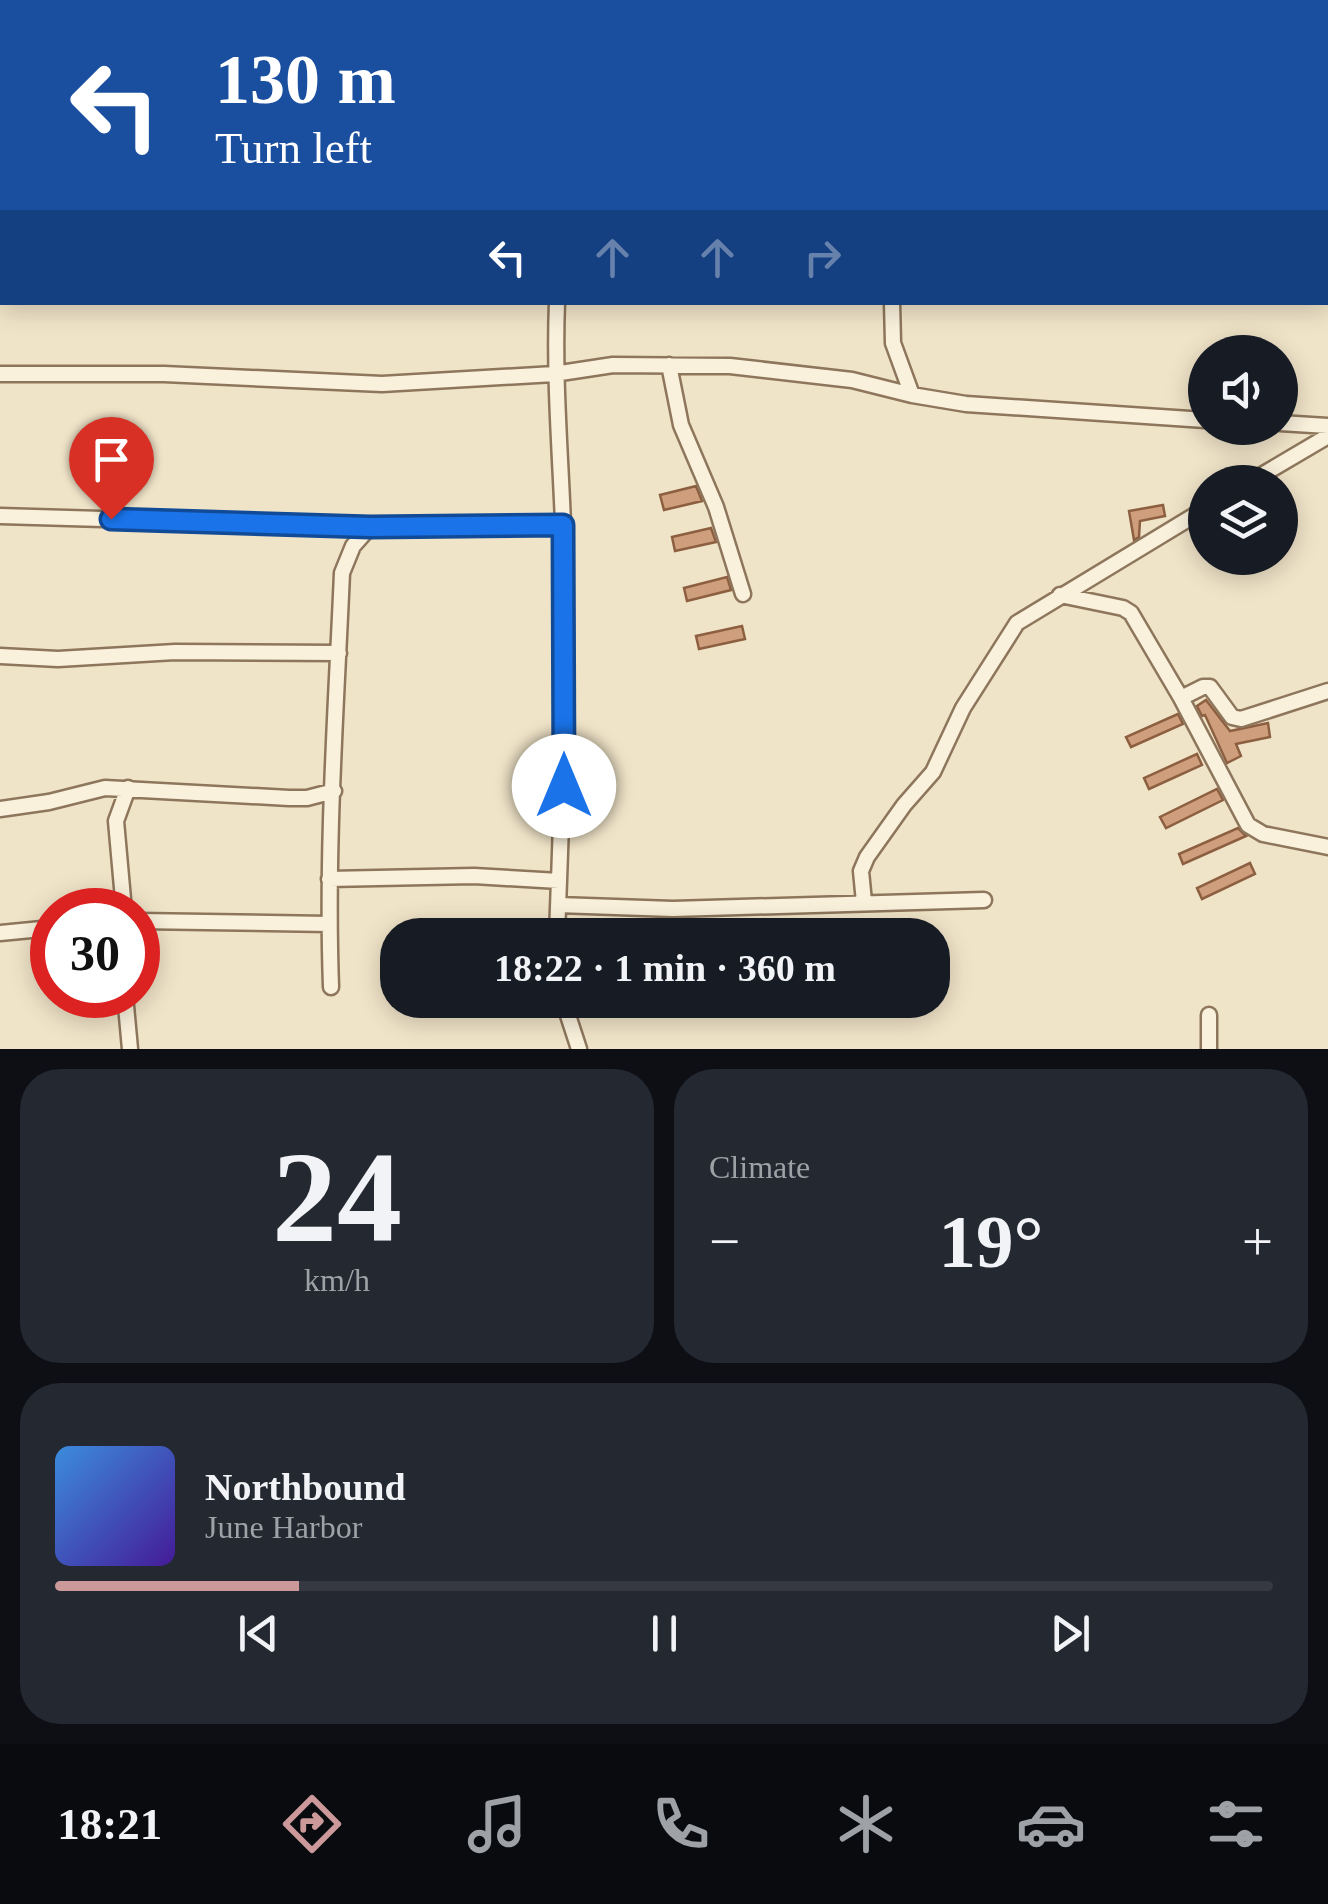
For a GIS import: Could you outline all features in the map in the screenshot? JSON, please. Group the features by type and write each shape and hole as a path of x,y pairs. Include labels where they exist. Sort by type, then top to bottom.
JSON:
{"street":[{"path":"557,305 554,374 563,525 564,786 558,918"},
{"path":"892,305 893,343 912,395"},
{"path":"0,374 164,374 382,384 554,374 613,365 730,366 852,380 966,404 1188,419"},
{"path":"669,366 685,439 716,507 743,594"},
{"path":"1298,425 1328,426"},
{"path":"1279,465 1328,436"},
{"path":"0,516 370,527 563,525"},
{"path":"864,902 861,871 867,857 904,804 933,772 963,708 1007,634 1060,595 1188,519"},
{"path":"331,986 329,822 334,791 342,572 353,546 370,527"},
{"path":"1060,595 1131,613 1182,698 1248,824 1262,834 1328,848"},
{"path":"0,656 58,659 175,652 338,653"},
{"path":"1182,698 1210,687 1232,717 1240,719 1328,691"},
{"path":"0,809 105,788 289,798 334,791"},
{"path":"122,888 116,821 128,788"},
{"path":"329,878 474,876 559,881"},
{"path":"558,905 673,908 984,900"},
{"path":"160,921 329,924"},
{"path":"0,933 30,930"},
{"path":"1209,1016 1209,1049"},
{"path":"128,1018 130,1049"},
{"path":"569,1018 578,1049"}],"building":[{"path":"696,486 702,501 664,510 660,495"},
{"path":"1163,505 1165,516 1140,521 1139,537 1134,540 1129,511"},
{"path":"711,528 716,542 675,551 672,537"},
{"path":"727,577 731,590 687,601 684,588"},
{"path":"742,626 745,639 699,649 696,636"},
{"path":"1206,700 1230,731 1268,723 1270,737 1236,744 1241,756 1227,763 1197,706"},
{"path":"1178,714 1183,724 1131,747 1126,737"},
{"path":"1197,754 1202,765 1149,789 1144,778"},
{"path":"1217,789 1223,800 1166,828 1160,817"},
{"path":"1238,828 1246,836 1183,864 1179,854"},
{"path":"1250,863 1255,874 1202,899 1197,888"}],"route":[{"path":"111,519 370,527 563,525 564,786"}]}
